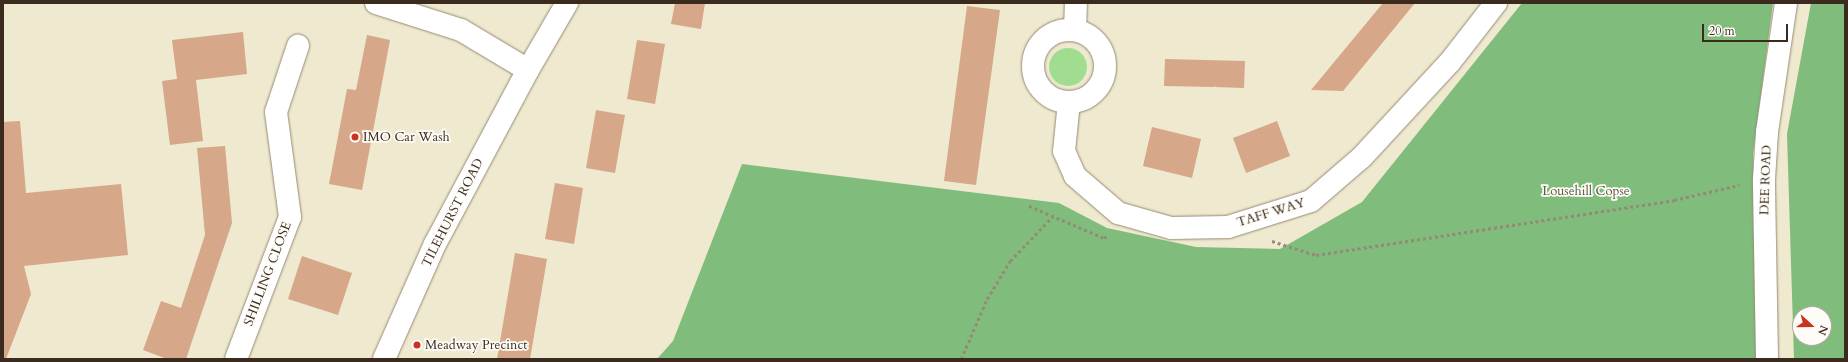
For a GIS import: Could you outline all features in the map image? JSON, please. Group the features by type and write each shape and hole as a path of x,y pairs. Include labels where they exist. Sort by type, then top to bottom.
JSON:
{"street":[{"path":"376,3 461,30 528,70"},
{"name":"TILEHURST ROAD","path":"384,359 435,244 528,70 567,3"},
{"path":"1075,30 1076,3"},
{"name":"TAFF WAY","path":"1068,102 1064,151 1075,176 1118,213 1171,228 1228,227 1311,201 1362,157 1450,62 1496,3"},
{"name":"DEE ROAD","path":"1767,359 1764,178 1768,132 1786,3"},
{"path":"1064,30 1075,30 1086,34 1096,42 1102,51 1105,63 1104,75 1099,86 1091,95 1080,101 1068,102 1056,100 1046,94 1038,85 1033,74 1033,62 1036,50 1043,40 1052,34 1064,30"},
{"name":"SHILLING CLOSE","path":"236,359 290,217 276,112 298,46"}],"path":[{"path":"1228,227 1316,255 1674,200 1764,178"},
{"path":"1029,206 1104,238 1141,219"},
{"path":"961,359 987,298 1010,261 1053,216"}],"green space":[{"name":"Lousehill Copse","path":"1522,3 1773,3 1753,154 1762,359 657,359 673,341 742,164 1059,203 1107,228 1196,247 1280,249 1362,202"},
{"path":"1811,3 1845,3 1845,359 1794,359 1794,346 1832,346 1832,306 1792,306 1787,134"},
{"path":"1064,48 1072,48 1079,51 1084,56 1087,67 1084,78 1079,83 1072,86 1064,86 1057,83 1052,78 1049,71 1049,63 1052,56 1057,51"}],"building":[{"path":"675,3 705,3 701,29 671,24"},
{"path":"1383,3 1415,3 1343,91 1311,90"},
{"path":"967,6 1000,10 976,185 944,181"},
{"path":"243,32 247,74 196,80 203,141 170,145 162,81 177,79 172,40"},
{"name":"IMO Car Wash","path":"367,35 390,40 362,190 329,184 347,89 356,90"},
{"path":"637,40 665,44 655,104 627,99"},
{"path":"1165,59 1245,61 1244,88 1215,87 1214,85 1214,87 1164,86"},
{"path":"596,110 625,115 615,173 586,168"},
{"path":"20,121 26,193 121,184 128,255 24,266 31,294 6,359 3,359 3,122"},
{"path":"1277,121 1290,156 1246,173 1233,138"},
{"path":"1152,127 1201,139 1192,178 1143,166"},
{"path":"225,146 232,223 186,359 167,359 143,350 161,301 181,308 205,235 197,148"},
{"path":"555,183 583,188 574,244 545,239"},
{"path":"515,253 547,259 530,359 497,359"},
{"path":"302,256 352,273 338,315 288,299"}],"place":[{"name":"IMO Car Wash","path":"355,137"},
{"name":"Meadway Precinct","path":"417,345"}]}
